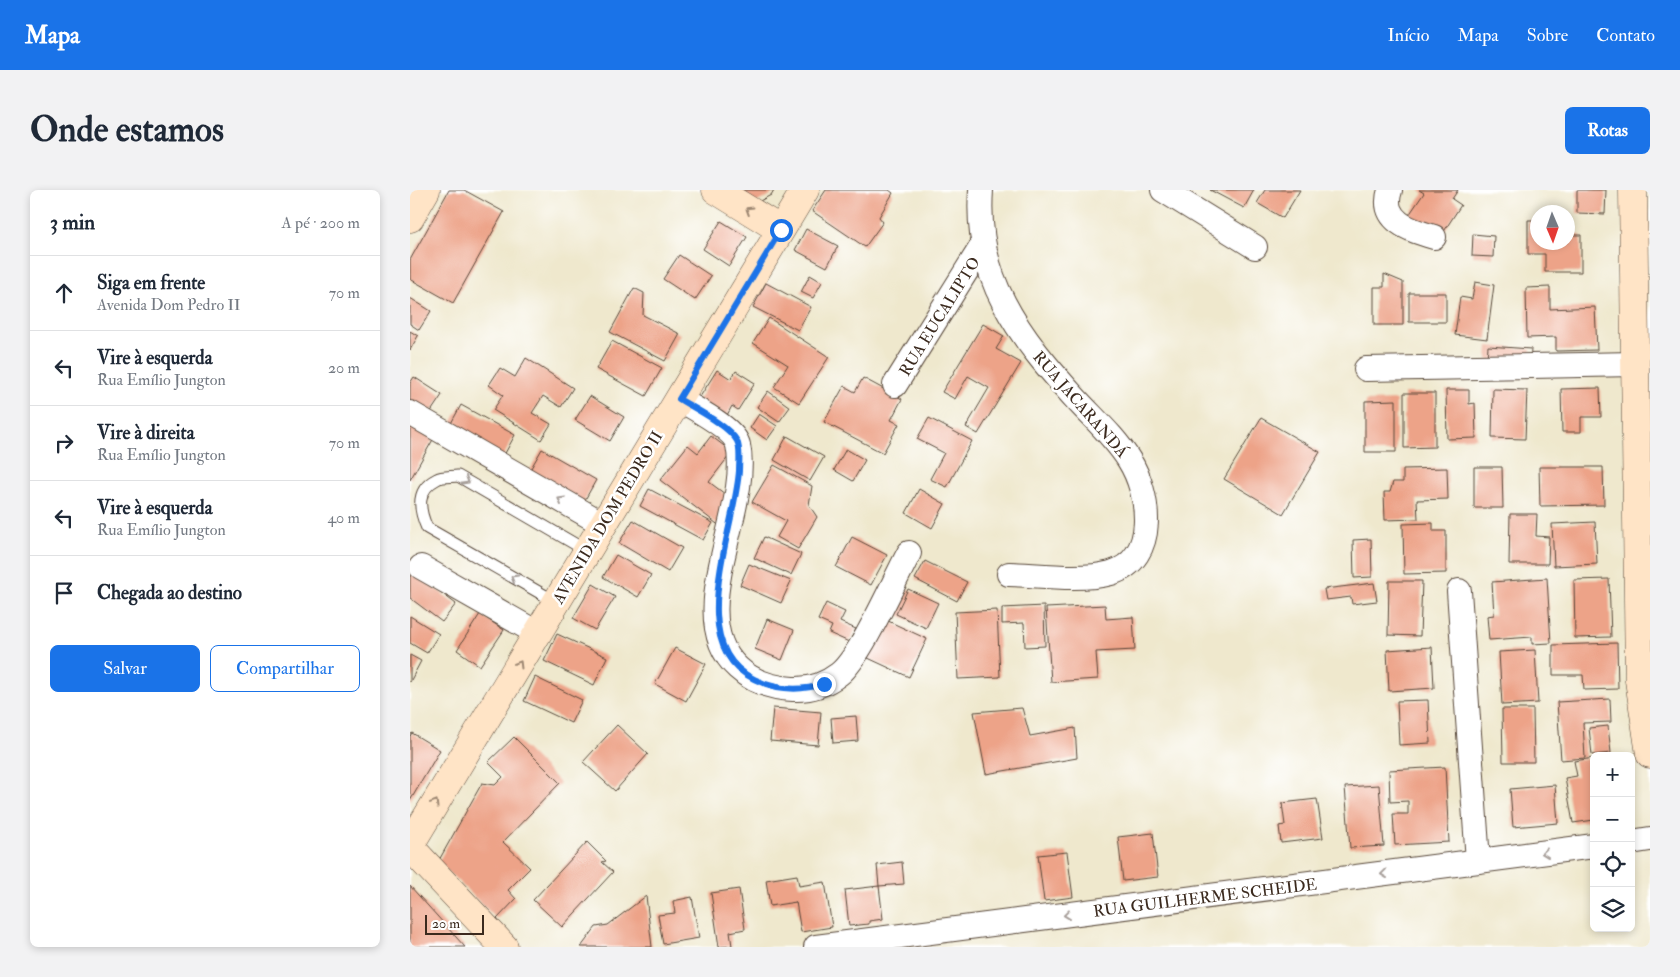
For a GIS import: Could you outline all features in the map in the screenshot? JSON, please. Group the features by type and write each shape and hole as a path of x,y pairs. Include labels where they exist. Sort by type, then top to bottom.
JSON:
{"main road":[{"path":"410,218 426,190"},
{"path":"716,190 781,230"},
{"name":"AVENIDA DOM PEDRO II","path":"410,846 804,190"},
{"path":"1633,190 1639,680 1642,714 1650,754"},
{"path":"410,846 504,947"}],"street":[{"name":"RUA JACARANDÁ","path":"981,190 979,217 982,246 1004,303 1024,337 1042,360 1116,442 1130,461 1139,480 1145,506 1145,532 1140,551 1128,565 1112,573 1094,576 1009,574"},
{"path":"1163,190 1255,247"},
{"path":"1390,190 1389,210 1395,220 1410,230 1434,237"},
{"name":"RUA EUCALIPTO","path":"895,385 982,246"},
{"path":"1366,369 1635,364"},
{"path":"679,399 729,431 738,442 740,456 738,482 719,582 716,626 721,646 731,662 746,676 762,683 793,689 808,689 824,684 840,674 854,657 909,553"},
{"path":"410,413 603,524"},
{"path":"421,567 537,633"},
{"path":"1459,591 1478,861"},
{"path":"1635,841 1650,839"},
{"name":"RUA GUILHERME SCHEIDE","path":"816,947 1590,847"}],"lane":[{"path":"556,602 427,528 419,510 423,491 438,478 458,476 587,551"}],"building":[{"path":"449,190 464,190 504,212 453,303 410,279 410,260"},
{"path":"736,190 774,190 771,195 756,203"},
{"path":"826,190 889,190 893,193 879,217 883,222 865,247 812,211"},
{"path":"1210,190 1254,190 1244,208"},
{"path":"1265,190 1300,190 1283,218 1257,203"},
{"path":"1419,190 1458,190 1452,199 1461,205 1441,236 1409,215 1424,193"},
{"path":"1577,190 1606,190 1605,214 1577,213"},
{"path":"1528,220 1530,220 1530,250 1575,250 1575,235 1581,235 1581,272 1545,272 1545,254 1528,254"},
{"path":"721,221 747,237 729,266 703,249"},
{"path":"806,229 838,246 827,267 795,250"},
{"path":"1473,234 1494,236 1493,257 1472,256"},
{"path":"679,255 711,276 695,300 663,279"},
{"path":"1384,274 1403,282 1403,325 1374,325 1374,287 1384,287"},
{"path":"810,275 822,282 813,298 801,292"},
{"path":"1475,282 1494,285 1487,339 1455,335 1460,297 1472,299"},
{"path":"766,283 811,307 798,330 753,307"},
{"path":"1550,287 1550,309 1595,307 1597,350 1556,351 1556,337 1527,338 1526,288"},
{"path":"634,288 644,293 643,315 680,334 665,361 610,332"},
{"path":"1409,293 1446,293 1446,322 1409,322"},
{"path":"410,298 431,311 419,330 410,324"},
{"path":"769,318 829,357 799,403 774,387 788,365 753,343"},
{"path":"983,324 1004,336 996,349 1021,363 978,434 966,427 989,388 968,376 955,399 942,392"},
{"path":"410,331 418,336 410,350"},
{"path":"612,341 662,368 646,396 596,369"},
{"path":"1488,346 1531,349 1530,363 1487,360"},
{"path":"526,358 573,388 561,407 543,396 532,413 551,424 541,440 493,410 503,395 489,385 500,368 515,377"},
{"path":"717,370 731,379 736,371 755,383 738,410 732,406 726,417 698,400"},
{"path":"414,377 442,395 428,416 410,404 410,383"},
{"path":"863,378 902,399 891,420 899,424 883,453 824,422 844,386 855,392"},
{"path":"1600,388 1601,417 1581,417 1581,432 1562,432 1561,389"},
{"path":"1493,389 1527,390 1525,439 1492,438"},
{"path":"1446,390 1469,390 1469,404 1475,403 1476,438 1447,439"},
{"path":"768,391 790,407 779,422 757,407"},
{"path":"1404,393 1435,393 1435,447 1404,448"},
{"path":"590,396 624,417 610,441 575,420"},
{"path":"1396,400 1396,452 1365,452 1365,401"},
{"path":"461,405 515,435 503,457 449,427"},
{"path":"759,414 777,426 767,440 750,428"},
{"path":"929,418 972,441 947,487 930,479 944,453 917,439"},
{"path":"1261,418 1320,452 1283,514 1224,479"},
{"path":"410,421 435,436 410,480"},
{"path":"711,436 732,452 709,482 729,497 721,527 660,480 688,445 698,453"},
{"path":"787,436 824,457 810,481 774,460"},
{"path":"542,449 596,480 581,507 527,475"},
{"path":"846,449 865,460 853,481 834,470"},
{"path":"774,465 812,486 809,505 817,517 798,549 777,537 786,521 752,502"},
{"path":"1474,467 1502,467 1503,508 1474,508"},
{"path":"1539,467 1603,467 1604,505 1540,506"},
{"path":"1447,468 1448,499 1417,500 1418,519 1385,520 1384,492 1390,492 1393,482 1403,482 1403,469"},
{"path":"649,489 713,523 703,540 640,506"},
{"path":"919,489 945,504 932,528 906,513"},
{"path":"1510,514 1537,514 1536,536 1549,537 1548,564 1509,564"},
{"path":"633,520 682,548 668,572 619,543"},
{"path":"1595,522 1597,564 1554,566 1552,524"},
{"path":"1433,523 1433,531 1446,531 1446,573 1404,574 1403,524"},
{"path":"764,537 801,554 791,575 754,558"},
{"path":"852,537 887,555 871,585 836,567"},
{"path":"1371,539 1372,577 1354,578 1353,540"},
{"path":"616,555 651,575 638,597 603,577"},
{"path":"925,561 967,582 957,601 915,579"},
{"path":"749,564 791,581 781,603 740,585"},
{"path":"414,572 456,604 442,622 410,598 410,577"},
{"path":"1547,578 1551,643 1532,644 1532,637 1489,640 1487,616 1494,615 1492,582"},
{"path":"1609,579 1611,637 1575,638 1574,580"},
{"path":"1389,581 1422,581 1420,636 1388,635"},
{"path":"1374,583 1377,601 1352,604 1351,597 1326,600 1324,589"},
{"path":"593,584 615,597 595,630 573,618"},
{"path":"908,589 938,603 926,628 896,614"},
{"path":"826,603 845,612 840,622 856,629 849,642 829,633 832,626 818,620"},
{"path":"1105,605 1106,619 1133,617 1135,650 1096,652 1098,679 1051,682 1046,608"},
{"path":"1044,606 1045,646 1025,647 1024,623 1002,624 1002,608"},
{"path":"997,610 1000,677 958,679 955,612"},
{"path":"480,614 504,630 480,666 457,650"},
{"path":"410,616 439,634 427,653 410,643"},
{"path":"767,619 794,630 782,660 755,649"},
{"path":"886,620 927,639 909,677 868,658"},
{"path":"557,634 607,657 594,685 544,661"},
{"path":"1617,643 1618,689 1584,690 1583,675 1553,675 1553,645"},
{"path":"1432,647 1434,688 1389,691 1387,650"},
{"path":"675,648 706,664 686,701 655,684"},
{"path":"1535,650 1538,703 1502,705 1499,652"},
{"path":"410,655 421,661 410,682"},
{"path":"535,677 582,700 571,723 524,701"},
{"path":"1610,699 1611,722 1583,723 1585,758 1561,760 1557,702"},
{"path":"1428,700 1430,743 1399,745 1397,701"},
{"path":"773,708 821,712 818,745 770,741"},
{"path":"1022,708 1030,736 1075,728 1077,758 986,774 974,712"},
{"path":"1502,709 1533,709 1534,762 1503,762"},
{"path":"856,716 858,741 833,743 831,718"},
{"path":"617,725 648,754 615,791 583,762"},
{"path":"1608,726 1611,752 1592,752 1589,728"},
{"path":"412,733 440,750 410,801 410,736"},
{"path":"514,737 560,783 503,842 530,868 508,890 516,899 497,919 438,862 482,783 495,785 503,777 488,762"},
{"path":"1590,759 1590,821 1573,823 1565,778 1577,776 1574,761"},
{"path":"1445,767 1449,842 1395,845 1393,814 1408,814 1408,801 1390,802 1389,770"},
{"path":"1379,785 1384,846 1350,848 1345,787"},
{"path":"1555,785 1558,823 1513,827 1510,789"},
{"path":"1317,799 1323,838 1281,843 1279,826 1285,825 1282,803"},
{"path":"1153,833 1158,877 1123,881 1118,837"},
{"path":"587,842 606,861 602,862 613,872 562,927 533,900"},
{"path":"1067,852 1073,897 1044,901 1038,855"},
{"path":"902,862 904,884 879,886 877,865"},
{"path":"797,875 799,886 825,882 832,927 801,932 796,902 770,906 766,880"},
{"path":"410,886 465,947 410,947"},
{"path":"879,886 883,919 869,921 869,924 849,926 845,890"},
{"path":"739,889 745,929 730,932 732,946 719,947 711,893"},
{"path":"646,896 652,947 581,947 596,927 608,925"},
{"path":"692,897 699,938 663,944 658,915 675,913 673,901"}],"route":[{"path":"781,230 679,399 729,431 738,442 740,456 738,482 717,602 716,626 721,646 731,662 746,676 762,683 793,689 808,689 824,684"}]}
